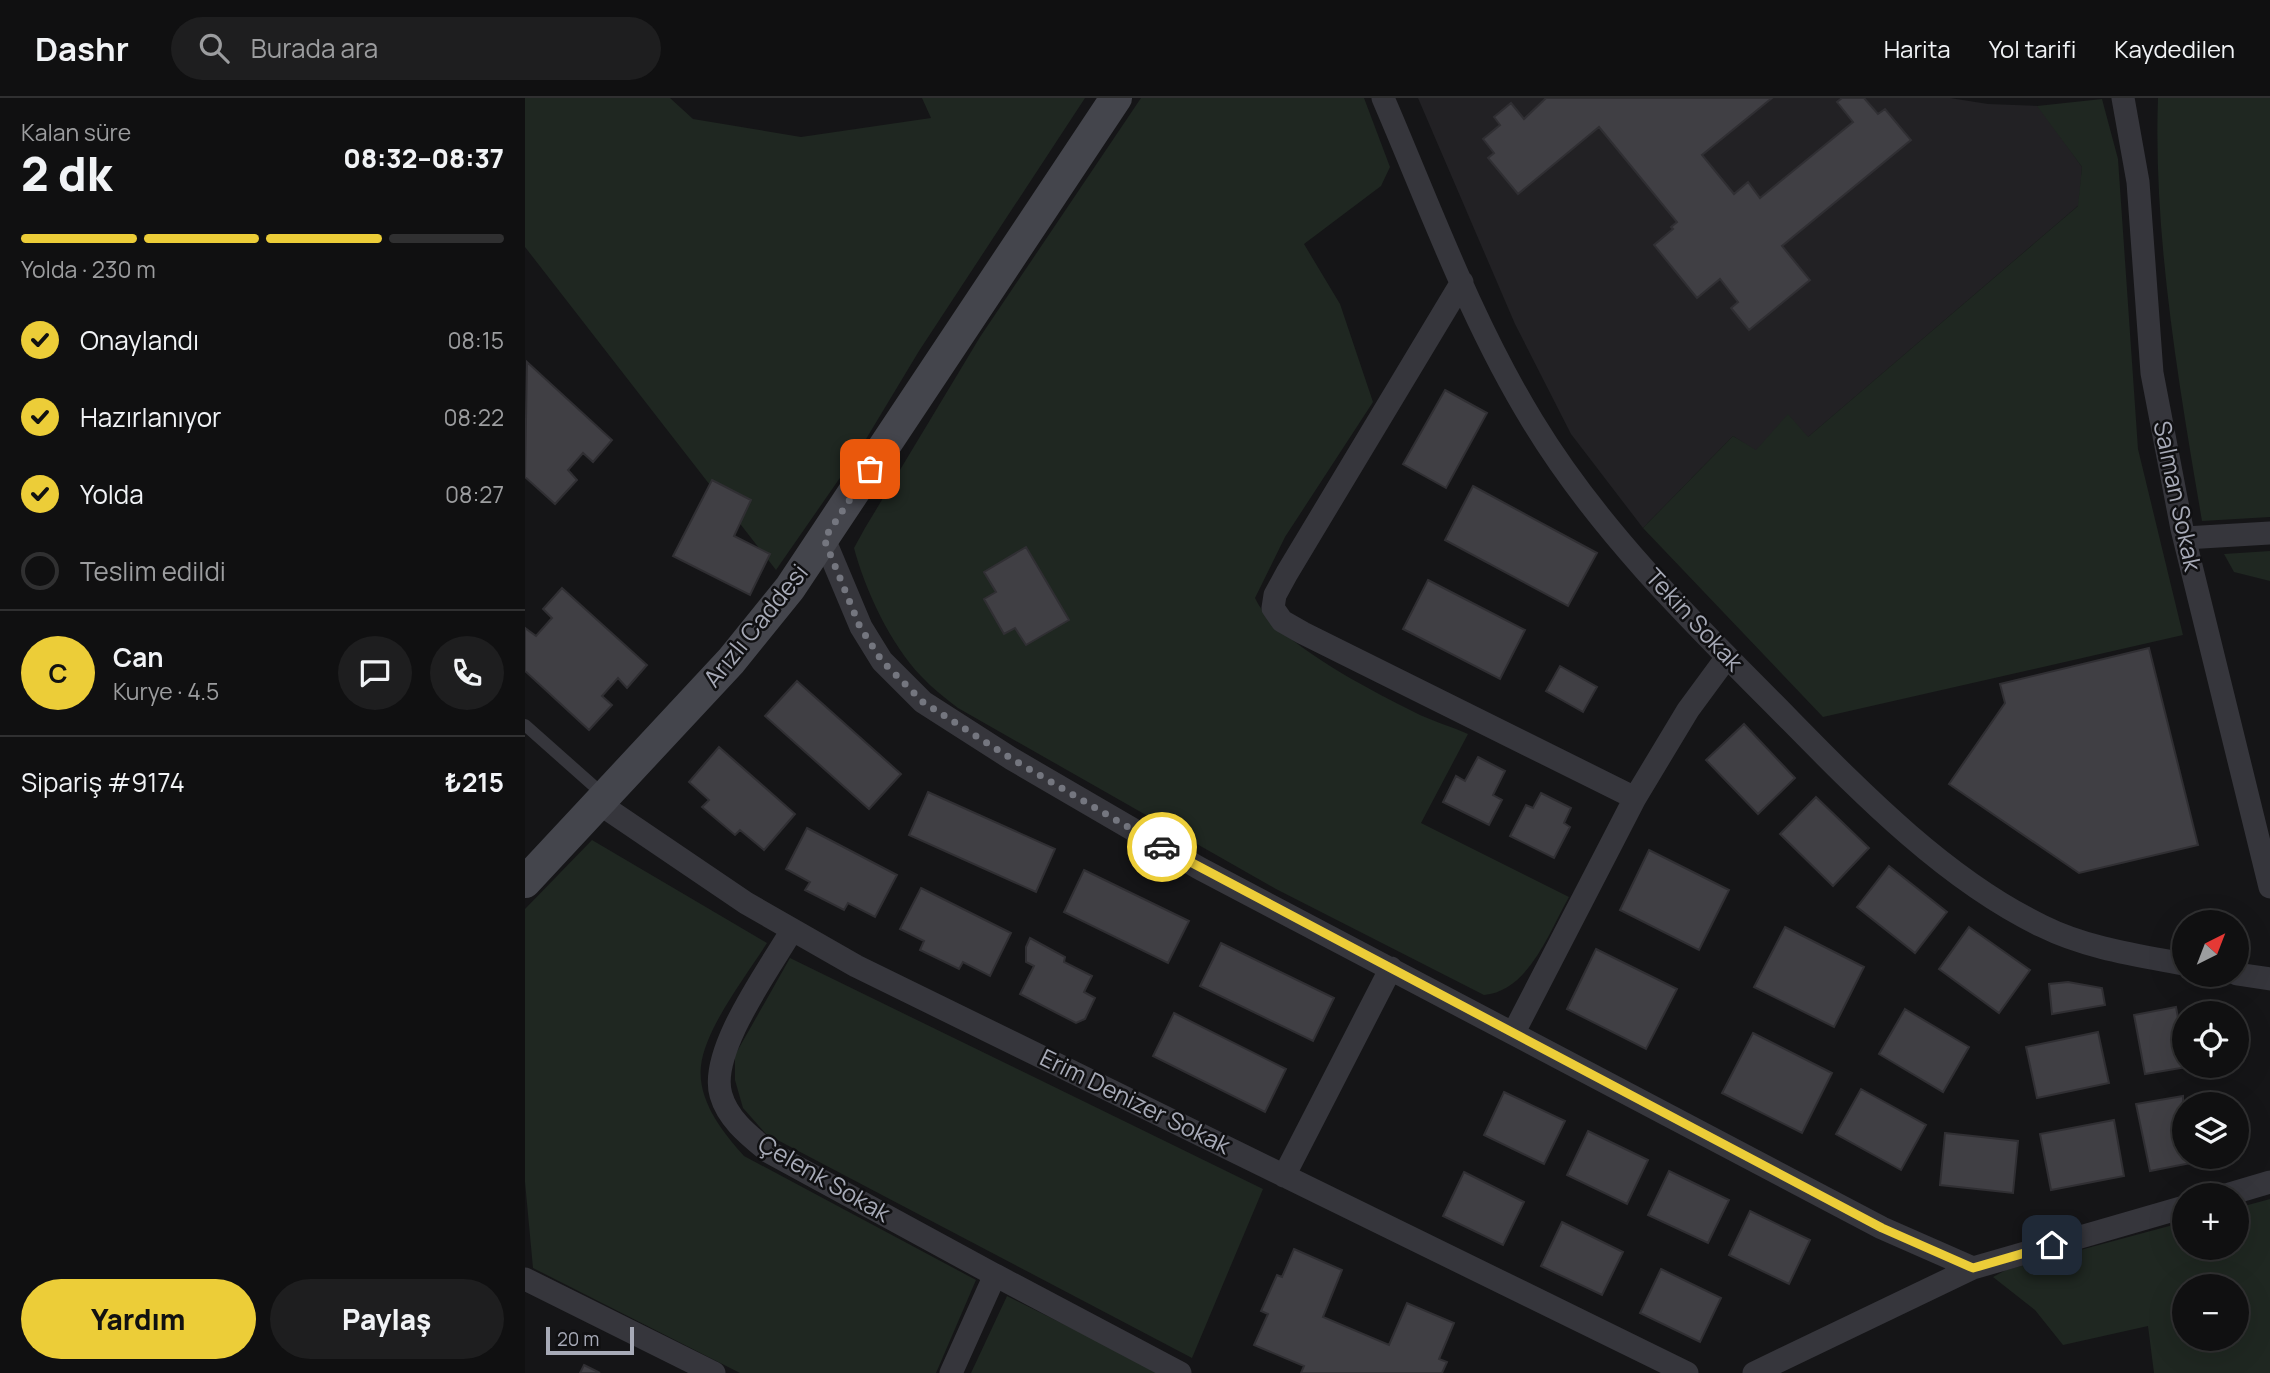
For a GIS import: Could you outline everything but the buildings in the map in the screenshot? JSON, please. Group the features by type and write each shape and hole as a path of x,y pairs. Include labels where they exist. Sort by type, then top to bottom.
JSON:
{"street":[{"name":"Arızlı Caddesi","path":"525,882 731,661 790,588 1116,98"},
{"name":"Tekin Sokak","path":"1383,98 1462,282 1499,362 1533,424 1615,534 1727,657 1830,761 1901,826 1979,888 2043,927 2095,947 2172,962"},
{"name":"Salman Sokak","path":"2123,98 2138,182 2152,373 2185,538 2270,887"},
{"path":"1462,282 1286,573 1275,595 1273,608 1282,621 1303,633 1635,798"},
{"path":"2185,538 2270,533"},
{"path":"824,539 860,627 882,661 923,702 1012,759 1199,868 1882,1228 1973,1268"},
{"path":"1514,1032 1635,798 1688,710 1727,657"},
{"name":"Erim Denizer Sokak","path":"603,800 735,896 856,966 1687,1373"},
{"name":"Çelenk Sokak","path":"792,930 728,1041 719,1068 721,1096 741,1129 769,1152 1180,1373"},
{"path":"1284,1176 1391,968"},
{"path":"2249,976 2270,979"},
{"path":"2249,1188 2270,1182"},
{"path":"1754,1373 1973,1268 2172,1210"},
{"path":"951,1373 995,1275"},
{"path":"525,1279 714,1373"}],"lane":[{"path":"525,725 603,800"}],"shaded area":[{"path":"525,98 670,98 693,119 801,137 931,118 922,98 1085,98 919,351 860,449 776,570 525,247"},
{"path":"1141,98 1364,98 1390,167 1381,186 1304,244 1340,304 1373,402 1285,537 1255,598 1265,614 1282,631 1325,663 1414,712 1468,734 1421,823 1569,897 1536,958 1513,983 1500,991 1484,995 1276,889 958,708 930,685 899,649 880,616 865,581 854,548 865,528 980,337"},
{"path":"1418,98 1950,98 1988,104 2039,106 2082,167 2079,205 1807,438 1756,451 1733,436 1643,528 1571,434 1515,324"},
{"path":"2158,98 2270,98 2270,517 2202,521 2169,310 2160,203"},
{"path":"2102,99 2118,159 2138,449 2183,635 1823,717 1643,528 1733,436 1756,450 1788,414 1808,437 2078,206 2082,167 2037,106"},
{"path":"2270,551 2270,581 2234,572 2224,554"},
{"path":"592,840 767,943 718,1019 704,1051 701,1079 707,1103 720,1126 744,1156 976,1280 936,1373 740,1373 533,1268 525,1182 525,909"},
{"path":"790,958 1263,1189 1192,1358 766,1134 743,1108 735,1080 735,1055"},
{"path":"2270,1199 2270,1373 2154,1373 2148,1326 2063,1345 2035,1310 1993,1277 2006,1270 2172,1225 2172,1260 2249,1260 2249,1205"},
{"path":"1007,1296 1162,1373 971,1373"}],"way so far":[{"path":"870,469 824,539 860,627 882,661 923,702 1012,759 1162,847"}],"route":[{"path":"1162,847 1882,1228 1973,1268 2052,1245"}]}
